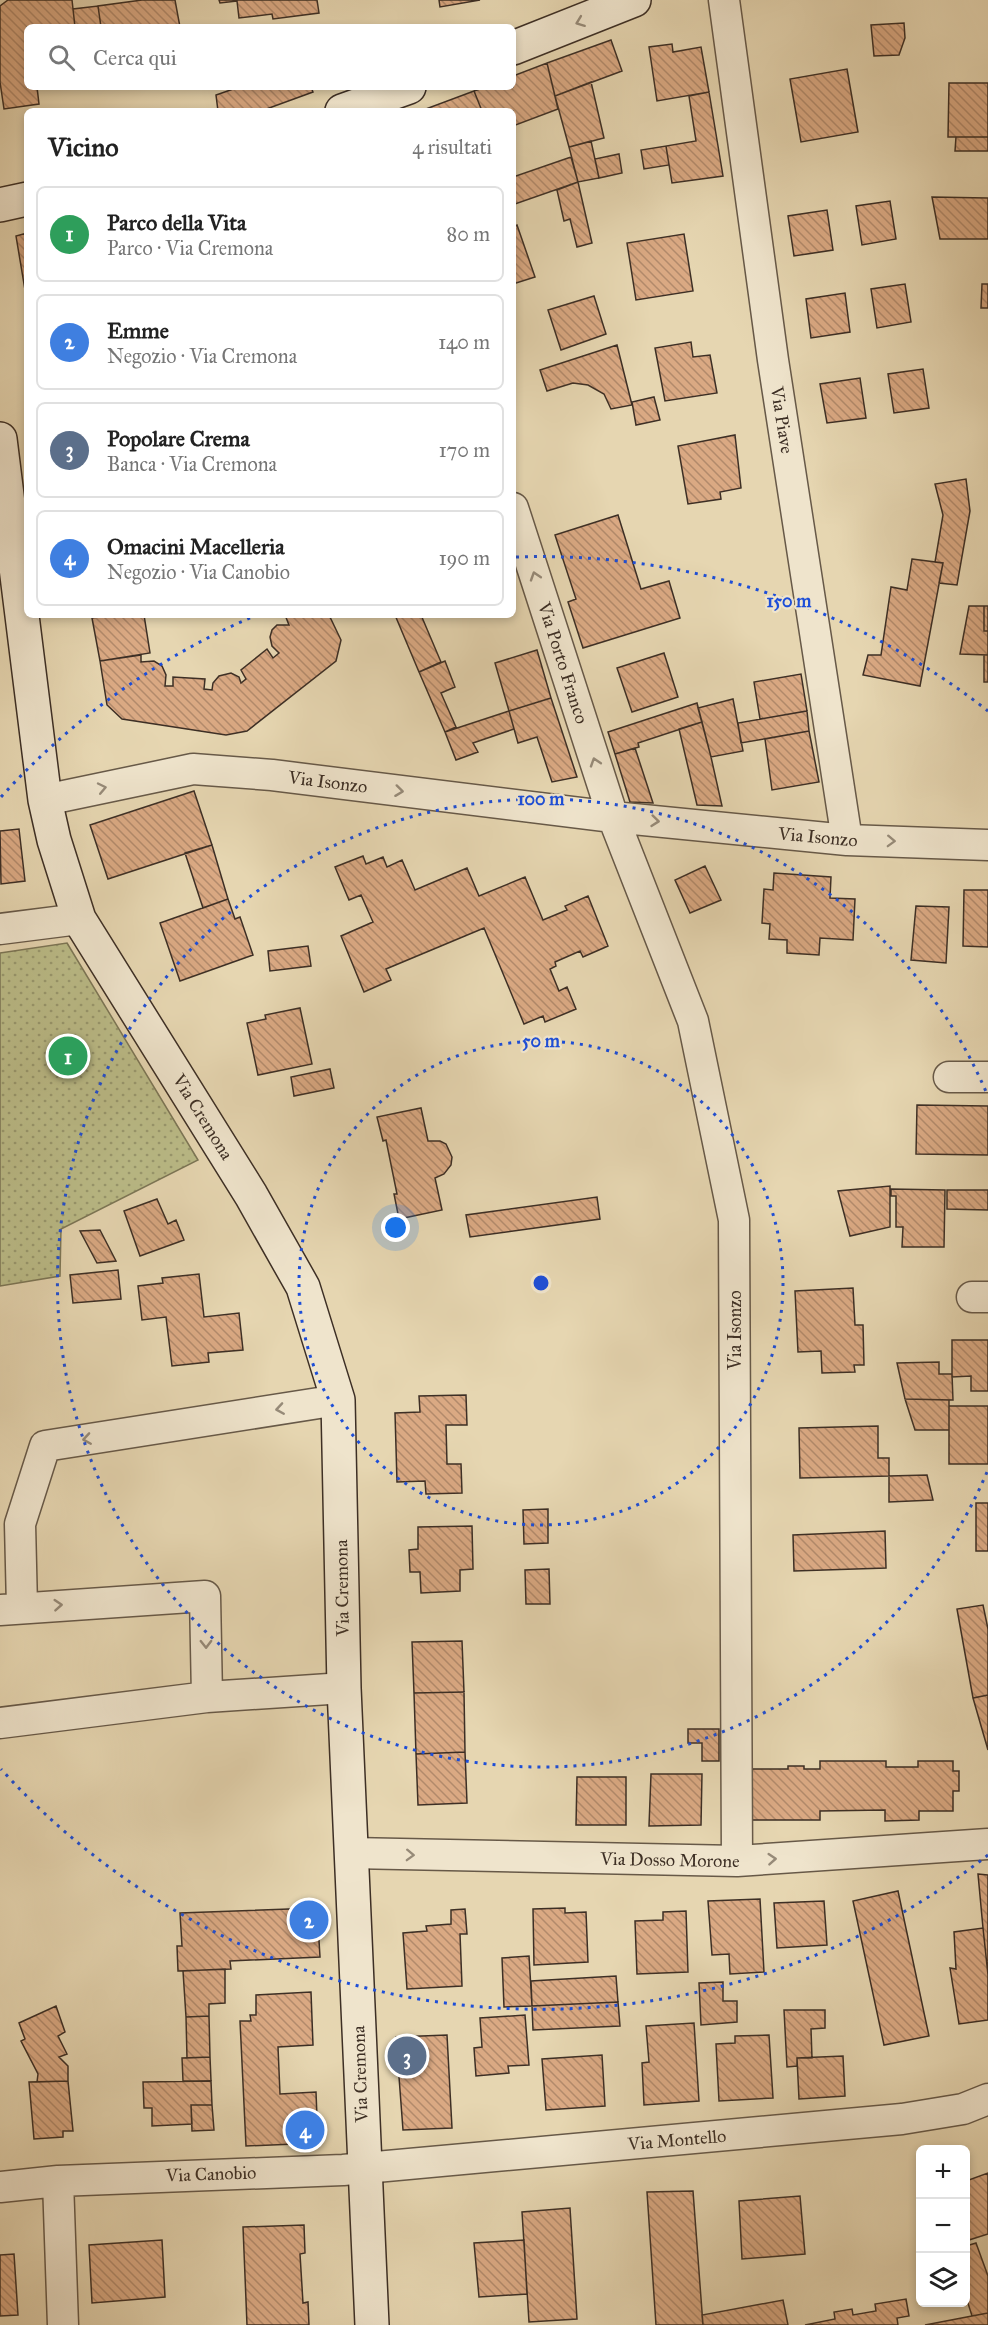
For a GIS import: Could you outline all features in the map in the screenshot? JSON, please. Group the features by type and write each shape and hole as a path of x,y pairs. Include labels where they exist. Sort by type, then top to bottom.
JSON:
{"street":[{"path":"516,47 634,0"},
{"name":"Via Piave","path":"724,0 773,360 847,840"},
{"path":"354,108 391,99"},
{"path":"0,205 24,200"},
{"name":"Via Cremona","path":"0,439 45,800 54,840 79,919 251,1195 303,1287 338,1400 344,1688 363,2168 372,2325"},
{"name":"Via Porto Franco","path":"516,517 613,817"},
{"name":"Via Isonzo","path":"45,800 193,769 272,775 613,817 847,840 988,845"},
{"name":"Via Isonzo","path":"613,817 693,1021 734,1220 737,1861"},
{"path":"0,929 79,919"},
{"path":"949,1077 988,1077"},
{"path":"207,1697 205,1596 11,1608 20,1524 45,1446 338,1400"},
{"path":"0,1723 207,1697 344,1688"},
{"name":"Via Dosso Morone","path":"351,1853 737,1861 988,1844"},
{"name":"Via Montello","path":"363,2168 902,2119 963,2109 988,2099"},
{"name":"Via Canobio","path":"0,2187 58,2181 363,2168"},
{"path":"58,2181 63,2325"}],"green space":[{"path":"67,943 198,1160 61,1229 60,1276 0,1286 0,953"}],"building":[{"path":"8,0 72,0 75,24 24,24 24,90 37,90 39,104 4,109 0,82 0,6"},
{"path":"142,0 175,0 179,24 101,24 98,6"},
{"path":"219,0 317,0 319,13 273,19 272,14 239,18 237,1 220,3"},
{"path":"439,0 480,0 440,7"},
{"path":"98,6 101,24 75,24 73,9"},
{"path":"904,23 905,38 899,55 874,56 871,25"},
{"path":"611,40 622,71 555,96 547,63"},
{"path":"672,44 673,52 701,47 709,92 657,101 649,47"},
{"path":"547,63 558,109 516,125 516,108 481,108 474,91 516,90 516,75"},
{"path":"847,69 858,132 801,142 790,79"},
{"path":"591,82 604,138 569,147 555,96"},
{"path":"949,83 988,83 988,137 948,137"},
{"path":"230,90 312,90 313,92 269,108 218,108 216,95"},
{"path":"474,91 481,108 428,108"},
{"path":"709,92 723,176 672,183 666,146 696,141 689,96"},
{"path":"956,137 988,137 988,151 955,151"},
{"path":"591,141 599,178 578,182 569,147"},
{"path":"666,146 669,165 644,169 641,150"},
{"path":"619,154 622,173 599,178 595,159"},
{"path":"571,157 578,182 516,204 516,176"},
{"path":"578,182 592,243 577,247 570,219 564,221 557,190"},
{"path":"932,197 988,198 988,239 940,239"},
{"path":"890,201 896,239 862,245 856,206"},
{"path":"827,210 833,250 794,256 788,216"},
{"path":"516,226 535,277 516,283"},
{"path":"24,234 24,284 16,236"},
{"path":"684,234 693,291 636,300 627,243"},
{"path":"905,284 911,322 877,328 871,289"},
{"path":"982,284 988,284 988,308 981,308"},
{"path":"845,293 850,332 811,338 806,299"},
{"path":"594,296 606,334 561,350 548,310"},
{"path":"691,342 693,357 710,355 717,393 665,401 655,348"},
{"path":"617,345 632,405 611,409 604,394 588,385 573,383 547,391 540,370"},
{"path":"923,369 929,408 894,413 888,374"},
{"path":"860,378 866,418 827,423 820,384"},
{"path":"654,397 660,420 636,425 632,402"},
{"path":"735,435 741,488 720,492 721,499 688,504 678,446"},
{"path":"966,479 970,511 957,585 939,583 943,563 935,562 943,515 935,484"},
{"path":"618,515 641,589 669,581 680,618 583,648 568,602 576,599 555,535"},
{"path":"912,559 943,563 920,686 863,675 868,655 881,655 891,587 907,590"},
{"path":"969,606 984,606 984,631 988,631 988,655 960,654"},
{"path":"984,606 988,606 988,631 984,631"},
{"path":"92,618 144,618 150,653 100,661"},
{"path":"286,618 330,618 341,640 336,661 247,731 226,735 122,719 107,705 100,661 141,655 141,662 154,661 162,666 166,675 165,686 173,686 173,677 205,679 204,689 212,690 213,683 219,676 231,673 239,677 241,683 246,679 241,670 267,649 273,658 279,653 272,646 270,637 272,630 277,625 289,625"},
{"path":"396,618 422,618 441,662 419,672"},
{"path":"537,650 551,698 509,711 495,663"},
{"path":"664,653 678,697 632,712 617,668"},
{"path":"984,655 988,655 988,682 984,682"},
{"path":"445,661 455,687 441,693 456,727 445,732 419,672"},
{"path":"801,674 807,711 760,719 754,682"},
{"path":"551,698 577,777 552,782 537,737 518,743 509,711"},
{"path":"733,699 743,751 711,757 698,708"},
{"path":"697,703 702,722 638,743 639,747 615,754 608,732"},
{"path":"509,711 514,729 473,743 478,752 456,760 445,732"},
{"path":"807,711 809,731 741,743 738,723"},
{"path":"702,722 722,806 697,805 679,729"},
{"path":"809,731 819,782 772,790 765,739"},
{"path":"635,748 653,803 630,802 615,754"},
{"path":"194,791 212,845 108,879 90,825"},
{"path":"19,829 25,881 1,884 0,831"},
{"path":"212,845 228,899 203,908 185,853"},
{"path":"363,856 366,864 383,857 387,867 402,860 415,890 467,868 479,896 525,877 543,920 567,910 565,906 588,896 608,946 583,957 580,951 555,962 556,966 550,969 559,991 567,987 576,1009 545,1022 543,1016 524,1024 484,928 386,969 391,980 364,992 341,936 373,922 361,895 349,900 335,867"},
{"path":"705,866 721,900 690,913 675,880"},
{"path":"774,873 831,877 830,898 855,899 853,940 820,938 819,955 787,953 787,940 769,939 770,924 762,923 764,889 773,890"},
{"path":"964,890 988,890 988,947 963,946"},
{"path":"228,899 235,919 240,917 253,955 180,981 160,923"},
{"path":"916,906 949,907 946,963 911,960"},
{"path":"308,946 311,966 270,971 268,951"},
{"path":"300,1008 312,1064 258,1075 247,1023 266,1019 265,1015"},
{"path":"330,1069 334,1088 294,1096 291,1077"},
{"path":"917,1105 988,1106 988,1155 916,1154"},
{"path":"421,1108 428,1141 440,1141 446,1144 452,1157 451,1165 444,1174 435,1178 442,1210 399,1219 394,1194 397,1194 386,1140 383,1141 377,1117"},
{"path":"890,1186 890,1227 850,1236 838,1191"},
{"path":"891,1189 945,1190 944,1247 902,1247 903,1227 896,1227 896,1196 891,1196"},
{"path":"947,1190 988,1190 988,1210 947,1209"},
{"path":"597,1197 600,1219 470,1237 466,1215"},
{"path":"157,1199 168,1224 176,1220 184,1240 140,1256 124,1211"},
{"path":"100,1230 116,1261 97,1263 80,1231"},
{"path":"118,1270 121,1299 73,1303 70,1275"},
{"path":"199,1274 204,1317 239,1313 243,1350 208,1353 209,1362 172,1366 166,1317 142,1320 138,1286 163,1283 162,1278"},
{"path":"853,1288 855,1325 863,1325 864,1365 854,1365 855,1372 822,1373 821,1351 798,1352 795,1291"},
{"path":"952,1340 988,1340 988,1391 971,1391 971,1376 952,1377"},
{"path":"939,1362 939,1374 952,1374 953,1400 905,1399 897,1363"},
{"path":"466,1395 467,1425 446,1425 447,1464 461,1464 462,1493 426,1494 425,1481 397,1482 395,1413 420,1412 419,1396"},
{"path":"905,1399 949,1400 949,1430 915,1430"},
{"path":"949,1406 988,1406 988,1464 949,1464"},
{"path":"878,1426 878,1458 889,1458 889,1476 800,1478 799,1428"},
{"path":"927,1475 933,1500 889,1502 889,1476"},
{"path":"976,1503 988,1503 988,1551 976,1551"},
{"path":"548,1509 548,1543 524,1544 523,1510"},
{"path":"472,1526 473,1569 460,1570 460,1591 421,1593 420,1572 410,1572 409,1550 418,1549 418,1527"},
{"path":"885,1531 886,1568 794,1571 793,1535"},
{"path":"549,1569 550,1604 526,1604 525,1570"},
{"path":"983,1605 988,1629 988,1695 973,1698 957,1609"},
{"path":"462,1641 464,1692 414,1693 412,1642"},
{"path":"464,1692 465,1752 416,1754 414,1693"},
{"path":"988,1695 988,1750 973,1698"},
{"path":"688,1729 719,1729 719,1761 702,1761 702,1743 688,1743"},
{"path":"465,1752 467,1803 418,1805 416,1754"},
{"path":"820,1761 886,1761 886,1767 918,1767 918,1761 953,1761 953,1771 959,1771 959,1791 953,1791 953,1811 919,1811 919,1820 885,1821 885,1810 820,1811 820,1820 751,1820 751,1769 788,1769 788,1766 804,1766 804,1769 820,1769"},
{"path":"651,1774 702,1774 701,1825 649,1826"},
{"path":"577,1777 626,1777 626,1825 576,1825"},
{"path":"978,1874 988,1875 988,1975 983,1928"},
{"path":"898,1891 929,2036 884,2045 853,1901"},
{"path":"760,1899 764,1972 730,1974 729,1954 712,1955 708,1901"},
{"path":"824,1901 827,1945 777,1948 774,1903"},
{"path":"317,1908 320,1957 230,1961 231,1969 178,1971 177,1946 182,1946 180,1913"},
{"path":"565,1908 565,1913 586,1912 588,1962 534,1965 533,1909"},
{"path":"465,1909 467,1934 460,1934 462,1986 407,1989 403,1933 427,1931 426,1926 451,1924 451,1910"},
{"path":"686,1911 688,1972 637,1974 635,1921 663,1920 663,1912"},
{"path":"983,1928 988,1975 988,2020 959,2024 950,1968 956,1969 954,1932"},
{"path":"529,1956 532,2006 504,2007 502,1958"},
{"path":"225,1969 225,2003 209,2004 209,2016 186,2017 183,1971"},
{"path":"616,1976 618,2002 532,2006 531,1981"},
{"path":"723,1982 723,2001 737,2001 737,2022 701,2025 699,1983"},
{"path":"311,1992 313,2045 278,2047 280,2094 316,2092 318,2143 246,2146 240,2021 251,2021 250,2015 256,2015 256,1995"},
{"path":"618,2002 620,2026 533,2030 532,2006"},
{"path":"56,2006 65,2032 58,2036 67,2054 59,2057 68,2066 68,2081 37,2082 38,2074 21,2041 25,2039 19,2023"},
{"path":"784,2010 825,2010 825,2028 811,2029 812,2058 797,2058 797,2066 787,2067"},
{"path":"525,2015 529,2065 508,2066 509,2073 476,2076 474,2048 482,2047 480,2018"},
{"path":"209,2016 210,2057 187,2058 186,2017"},
{"path":"694,2023 699,2101 644,2105 642,2063 649,2062 646,2026"},
{"path":"447,2035 452,2128 403,2130 396,2037"},
{"path":"769,2035 773,2098 719,2101 716,2044 735,2043 735,2036"},
{"path":"602,2055 605,2106 546,2110 542,2059"},
{"path":"843,2056 845,2096 799,2099 797,2058"},
{"path":"210,2057 211,2081 183,2081 182,2058"},
{"path":"68,2081 73,2131 63,2131 63,2137 34,2139 29,2082"},
{"path":"211,2081 212,2105 191,2105 192,2124 152,2126 152,2108 144,2108 143,2082"},
{"path":"191,2105 212,2105 214,2130 192,2131"},
{"path":"988,2173 988,2234 970,2240 970,2199 970,2180"},
{"path":"693,2191 703,2325 656,2325 647,2192"},
{"path":"800,2196 805,2254 742,2259 739,2201"},
{"path":"570,2208 577,2319 529,2322 522,2212"},
{"path":"304,2225 305,2253 300,2254 303,2303 308,2302 309,2325 247,2325 243,2227"},
{"path":"162,2240 165,2297 92,2303 89,2245"},
{"path":"524,2240 527,2294 479,2297 474,2243"},
{"path":"976,2243 988,2276 988,2313 972,2316 969,2307 970,2245"},
{"path":"14,2254 18,2315 0,2316 0,2255"},
{"path":"906,2299 909,2316 897,2318 898,2325 805,2325 835,2319 834,2312 852,2309 853,2315 876,2311 875,2304"},
{"path":"783,2300 788,2325 703,2325 702,2315"},
{"path":"988,2313 988,2325 925,2325 972,2316"}],"place":[{"name":"Parco della Vita","path":"68,1056"},
{"name":"Emme","path":"309,1920"},
{"name":"Popolare Crema","path":"407,2056"},
{"name":"Omacini Macelleria","path":"305,2130"}]}
